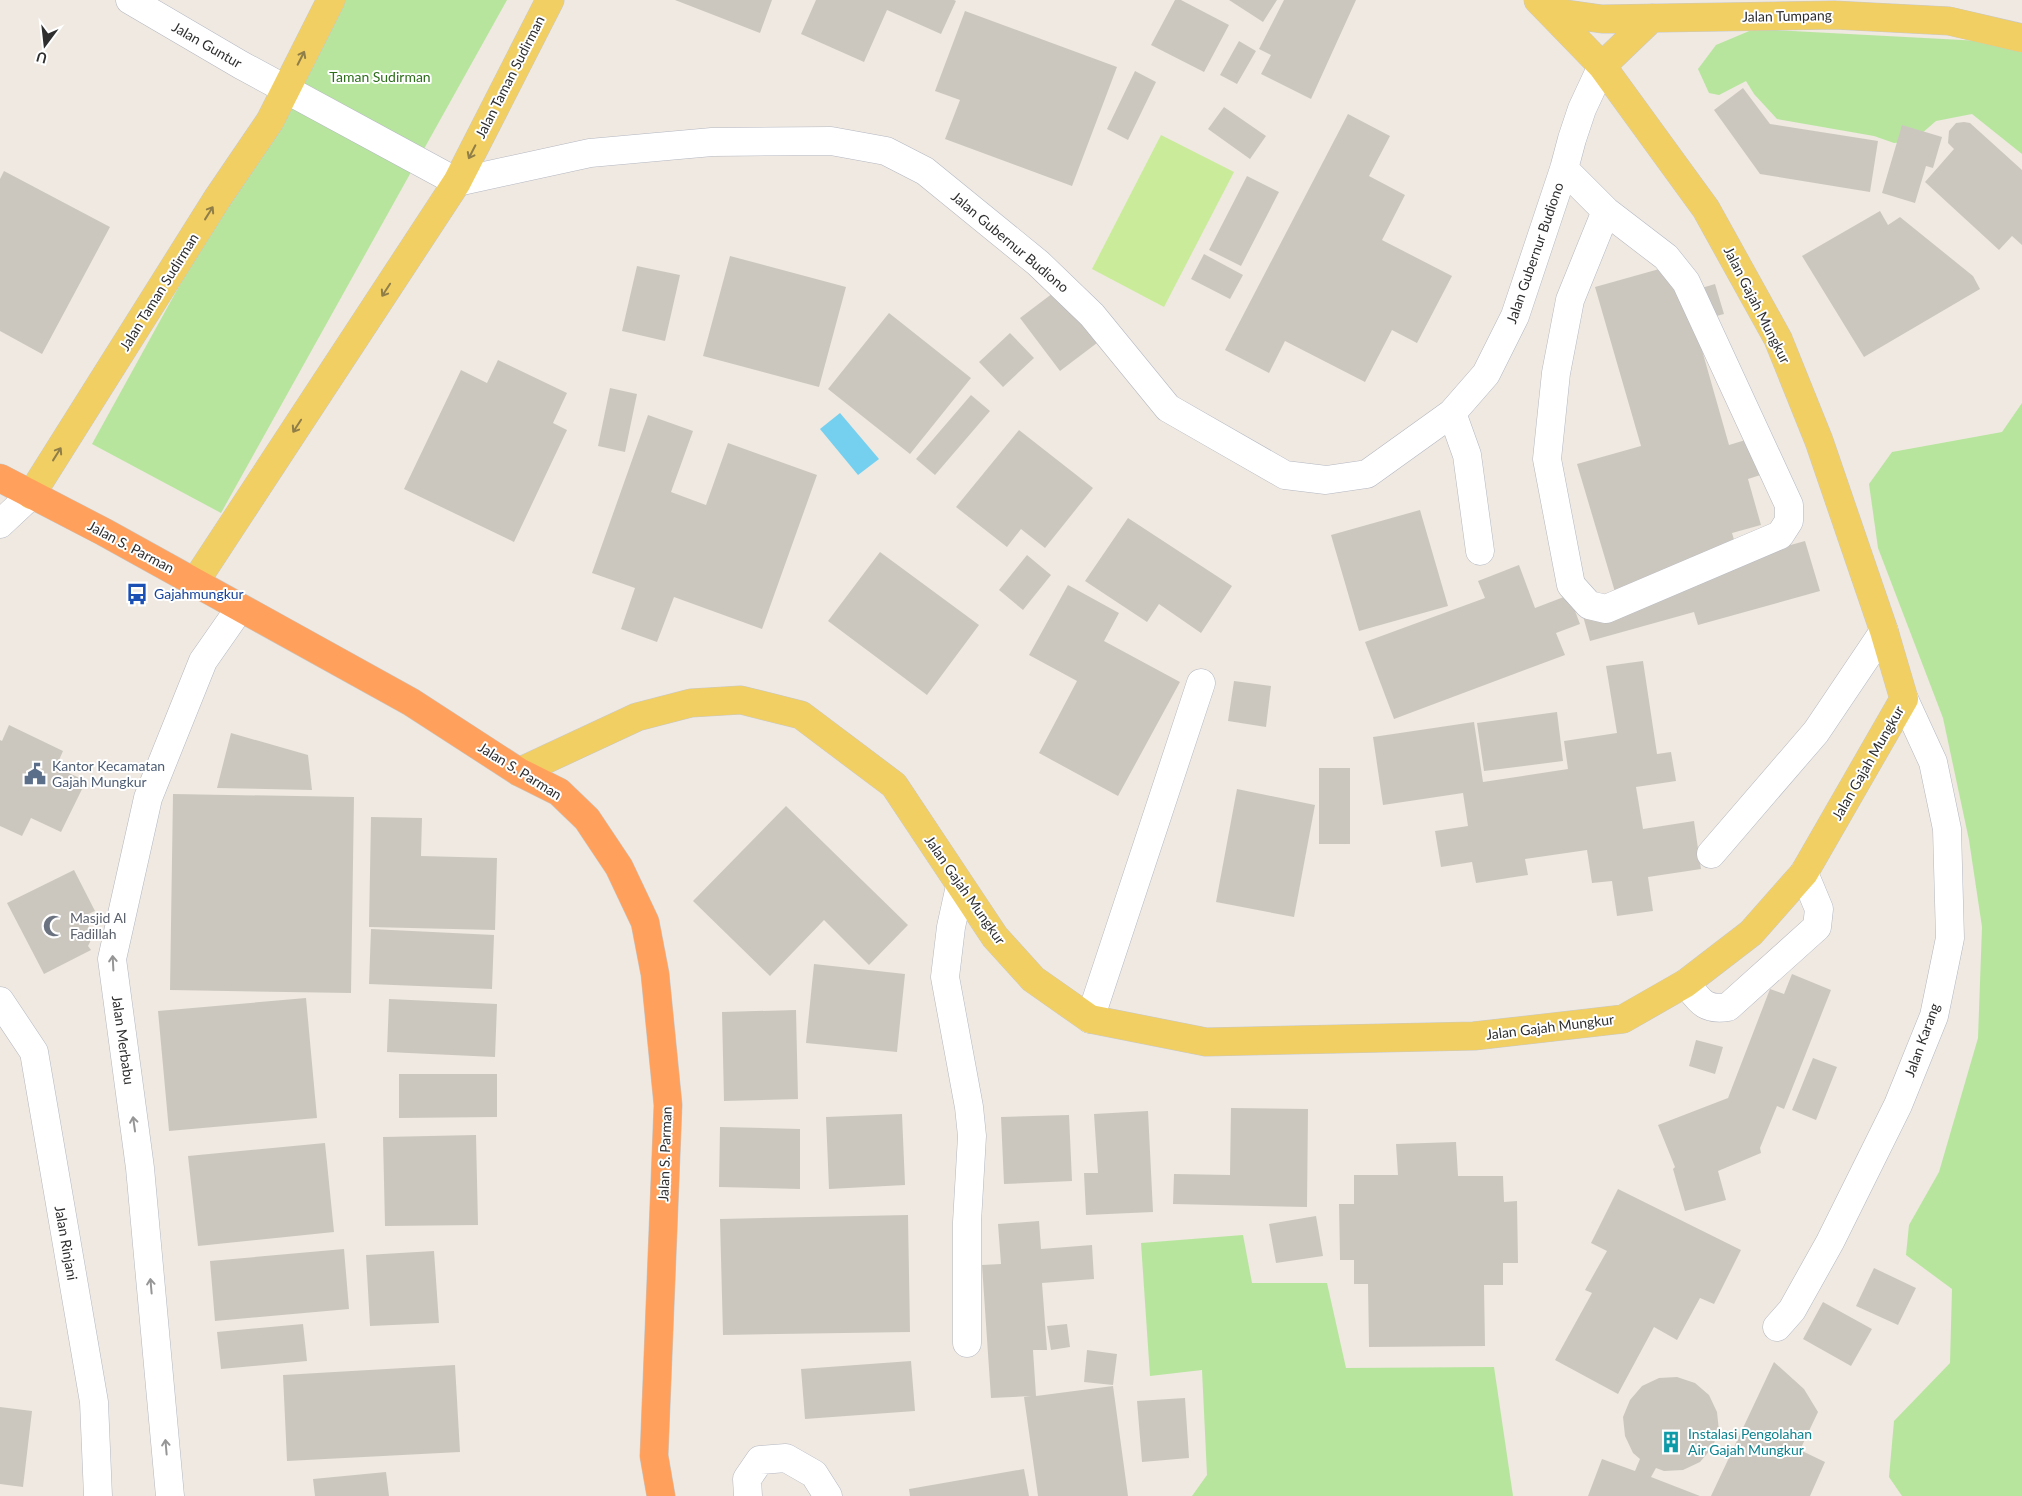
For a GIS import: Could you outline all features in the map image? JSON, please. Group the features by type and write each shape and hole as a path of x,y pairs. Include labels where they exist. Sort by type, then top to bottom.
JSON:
{"highway":[{"name":"Jalan S. Parman","path":"0,478 104,532 411,702 519,772 559,792 587,819 619,867 645,922 655,974 668,1105 654,1456 661,1496"}],"main road":[{"name":"Jalan Taman Sudirman","path":"31,495 217,199 270,121 331,0"},
{"name":"Jalan Taman Sudirman","path":"195,582 457,182 550,0"},
{"name":"Jalan Tumpang","path":"1545,6 1602,19 1834,15 1949,21 2022,38"},
{"path":"1545,6 1602,66 1652,18"},
{"name":"Jalan Gajah Mungkur","path":"519,772 637,717 691,703 740,700 801,715 894,785 995,937 1033,979 1090,1020 1206,1042 1474,1036 1623,1019 1686,983 1751,933 1804,873 1904,699 1884,631 1819,441 1778,339 1706,209 1602,66"}],"street":[{"name":"Jalan Guntur","path":"130,0 285,89"},
{"name":"Jalan Gubernur Budiono","path":"457,182 590,153 712,142 831,141 886,151 925,171 1038,263 1092,315 1168,408 1285,475 1326,480 1367,474 1452,413 1486,374 1516,316 1582,110 1602,66"},
{"path":"285,89 457,182"},
{"path":"1564,169 1606,212 1666,256 1686,282 1789,505 1789,521 1780,534 1606,609 1589,605 1572,585 1546,460 1556,373 1570,300 1606,212"},
{"path":"1452,413 1467,455 1480,551"},
{"path":"0,524 31,495"},
{"name":"Jalan Merbabu","path":"170,1496 140,1168 112,959 148,798 203,661 240,608"},
{"path":"1711,854 1816,732 1884,631"},
{"path":"1090,1020 1201,683"},
{"name":"Jalan Karang","path":"1776,1327 1792,1310 1830,1242 1898,1106 1934,1016 1950,938 1946,830 1933,762 1904,699"},
{"path":"1686,983 1702,1003 1716,1009 1728,1007 1817,927 1818,909 1804,873"},
{"path":"960,886 951,926 945,977 969,1107 972,1136 968,1222 967,1343"},
{"name":"Jalan Rinjani","path":"0,1000 34,1052 94,1402 98,1496"},
{"path":"748,1496 747,1479 760,1460 786,1458 814,1474 828,1496"}],"green space":[{"name":"Taman Sudirman","path":"337,0 507,0 221,513 92,444"},
{"path":"1754,29 2000,42 2022,45 2022,154 1972,114 1936,121 1913,141 1894,143 1874,136 1777,119 1754,94 1746,81 1719,95 1709,93 1698,69 1716,45"},
{"path":"1161,135 1234,172 1164,307 1092,269"},
{"path":"2022,403 2022,1496 1902,1496 1889,1477 1894,1421 1950,1363 1952,1289 1906,1255 1909,1225 1939,1172 1978,1038 1982,927 1969,840 1943,718 1878,548 1869,484 1892,452 2002,432"},
{"path":"1243,1235 1252,1283 1327,1283 1346,1368 1494,1367 1513,1496 1192,1496 1207,1475 1202,1370 1150,1376 1141,1243"}],"water":[{"path":"840,413 879,459 858,475 820,429"}],"building":[{"path":"675,0 772,0 760,33"},
{"path":"816,0 956,1 941,34 887,10 864,62 801,34"},
{"path":"1175,0 1181,0 1229,25 1204,72 1151,45"},
{"path":"1229,0 1277,0 1263,22"},
{"path":"1284,0 1356,0 1311,99 1261,74 1271,55 1259,49"},
{"path":"965,11 1117,67 1072,186 945,139 960,100 935,91"},
{"path":"1239,41 1256,51 1237,84 1220,75"},
{"path":"1135,71 1156,82 1128,140 1107,129"},
{"path":"1743,88 1770,124 1878,141 1870,192 1760,174 1714,110"},
{"path":"1224,107 1266,136 1250,159 1208,129"},
{"path":"1348,114 1390,136 1369,176 1405,195 1382,240 1452,276 1417,343 1392,330 1365,382 1285,341 1269,373 1225,350"},
{"path":"1956,123 1970,123 2022,170 2022,245 2012,236 1999,250 1925,182 1954,149 1948,143 1949,131"},
{"path":"1902,125 1942,137 1933,168 1926,166 1915,203 1882,193"},
{"path":"4,171 110,227 42,354 0,331 0,179"},
{"path":"1247,176 1279,192 1241,266 1209,250"},
{"path":"1880,211 1888,225 1900,217 1973,276 1980,289 1864,357 1802,256"},
{"path":"1204,254 1243,275 1230,299 1191,279"},
{"path":"730,256 846,287 819,387 703,356"},
{"path":"637,266 680,275 665,341 622,331"},
{"path":"1670,266 1678,295 1715,284 1724,314 1694,322 1729,445 1762,435 1773,471 1748,479 1761,525 1732,533 1740,559 1805,541 1820,591 1698,625 1694,612 1590,641 1579,602 1615,592 1577,464 1641,446 1595,287"},
{"path":"1057,290 1097,343 1060,371 1020,318"},
{"path":"889,313 971,378 910,454 828,389"},
{"path":"1010,333 1034,358 1003,387 979,362"},
{"path":"498,360 567,393 553,423 567,430 514,542 404,489 461,370 487,383"},
{"path":"610,388 637,394 625,452 598,446"},
{"path":"971,395 990,411 935,475 916,459"},
{"path":"648,415 693,431 671,492 706,505 728,443 817,475 762,629 674,597 657,642 621,629 635,588 592,573"},
{"path":"1019,430 1093,488 1045,548 1021,529 1007,547 956,507"},
{"path":"1420,510 1448,606 1359,631 1331,535"},
{"path":"1128,518 1232,586 1201,633 1159,604 1147,622 1085,581"},
{"path":"880,552 979,625 927,695 828,621"},
{"path":"1027,555 1051,575 1023,610 999,590"},
{"path":"1519,565 1535,608 1569,595 1580,624 1556,633 1565,655 1394,719 1365,642 1485,598 1478,581"},
{"path":"1068,585 1119,613 1104,641 1180,682 1118,796 1039,753 1077,681 1029,655"},
{"path":"1643,661 1657,754 1671,752 1676,781 1636,787 1643,829 1694,821 1701,869 1648,877 1653,911 1617,916 1612,881 1592,883 1587,850 1525,859 1528,875 1476,883 1472,862 1441,867 1435,831 1468,826 1463,793 1383,805 1373,737 1474,722 1483,782 1568,769 1564,741 1617,733 1606,666"},
{"path":"1234,681 1271,686 1266,727 1228,721"},
{"path":"1557,712 1563,761 1484,771 1477,723"},
{"name":"Kantor Kecamatan Gajah Mungkur","path":"9,725 63,751 56,767 86,781 61,832 31,818 22,836 0,826 0,740 2,741"},
{"path":"231,733 308,755 312,790 217,788"},
{"path":"1319,768 1350,768 1350,844 1319,844"},
{"path":"1237,789 1315,805 1294,917 1216,902"},
{"path":"173,794 354,797 351,993 170,990"},
{"path":"786,806 908,925 869,965 824,920 770,976 693,901"},
{"path":"371,817 422,818 421,856 497,858 495,930 369,927"},
{"name":"Masjid Al Fadillah","path":"74,870 95,911 84,916 93,936 88,946 91,950 44,974 7,903"},
{"path":"371,929 494,935 492,989 369,984"},
{"path":"814,964 905,974 897,1052 806,1043"},
{"path":"1792,974 1831,990 1784,1109 1777,1106 1760,1148 1761,1153 1718,1171 1726,1200 1685,1211 1673,1169 1675,1167 1658,1125 1728,1098 1770,989 1784,994"},
{"path":"306,998 317,1118 169,1131 158,1011"},
{"path":"389,999 497,1004 495,1057 387,1052"},
{"path":"796,1010 798,1099 724,1101 722,1012"},
{"path":"1696,1040 1723,1047 1715,1074 1689,1066"},
{"path":"1813,1058 1837,1067 1816,1120 1792,1110"},
{"path":"399,1074 497,1074 497,1117 399,1118"},
{"path":"1231,1108 1308,1109 1307,1207 1173,1204 1174,1174 1230,1175"},
{"path":"1148,1111 1153,1212 1086,1215 1084,1173 1098,1173 1094,1114"},
{"path":"902,1114 905,1185 829,1189 826,1117"},
{"path":"1069,1115 1072,1181 1004,1184 1001,1117"},
{"path":"720,1127 800,1129 800,1189 719,1187"},
{"path":"476,1135 478,1225 385,1226 383,1137"},
{"path":"1456,1142 1458,1176 1503,1176 1504,1202 1517,1201 1518,1263 1503,1263 1503,1285 1484,1285 1485,1346 1369,1347 1368,1284 1354,1284 1354,1260 1340,1260 1339,1204 1354,1204 1354,1175 1398,1175 1396,1144"},
{"path":"325,1143 334,1232 198,1246 188,1156"},
{"path":"1618,1189 1741,1250 1714,1304 1700,1298 1677,1340 1654,1327 1618,1394 1555,1360 1592,1293 1585,1290 1607,1251 1591,1243"},
{"path":"908,1215 910,1332 723,1335 720,1219"},
{"path":"1316,1216 1323,1256 1276,1263 1269,1224"},
{"path":"1039,1221 1041,1249 1092,1245 1094,1279 1042,1283 1047,1350 1033,1350 1036,1396 1113,1386 1128,1496 1038,1496 1024,1397 1031,1396 991,1398 982,1265 1001,1264 998,1224"},
{"path":"344,1249 349,1309 215,1321 210,1261"},
{"path":"434,1251 439,1323 370,1326 366,1255"},
{"path":"1874,1268 1916,1288 1898,1325 1856,1306"},
{"path":"1823,1302 1872,1329 1851,1366 1803,1339"},
{"path":"303,1324 307,1361 221,1369 217,1332"},
{"path":"1067,1324 1070,1347 1051,1350 1047,1326"},
{"path":"1087,1350 1117,1354 1113,1385 1084,1382"},
{"path":"911,1361 915,1411 805,1419 801,1369"},
{"name":"Instalasi Pengolahan Air Gajah Mungkur","path":"1774,1362 1804,1389 1818,1412 1800,1450 1825,1462 1810,1496 1711,1496"},
{"path":"455,1365 460,1452 287,1461 283,1375"},
{"name":"Instalasi Pengolahan Air Gajah Mungkur","path":"1677,1377 1695,1383 1709,1395 1717,1412 1719,1431 1712,1448 1700,1462 1683,1470 1664,1471 1656,1468 1651,1477 1700,1496 1588,1496 1602,1459 1635,1471 1640,1459 1633,1453 1625,1436 1623,1417 1630,1400 1642,1386 1659,1378"},
{"path":"1185,1398 1189,1458 1142,1462 1137,1401"},
{"path":"0,1407 32,1411 23,1487 0,1484"},
{"path":"1024,1469 1029,1496 910,1496 909,1489"},
{"path":"386,1472 389,1496 315,1496 313,1479"}],"place":[{"name":"Gajahmungkur","path":"137,594"},
{"name":"Kantor Kecamatan Gajah Mungkur","path":"35,774"},
{"name":"Masjid Al Fadillah","path":"54,926"},
{"name":"Instalasi Pengolahan Air Gajah Mungkur","path":"1671,1442"}]}
